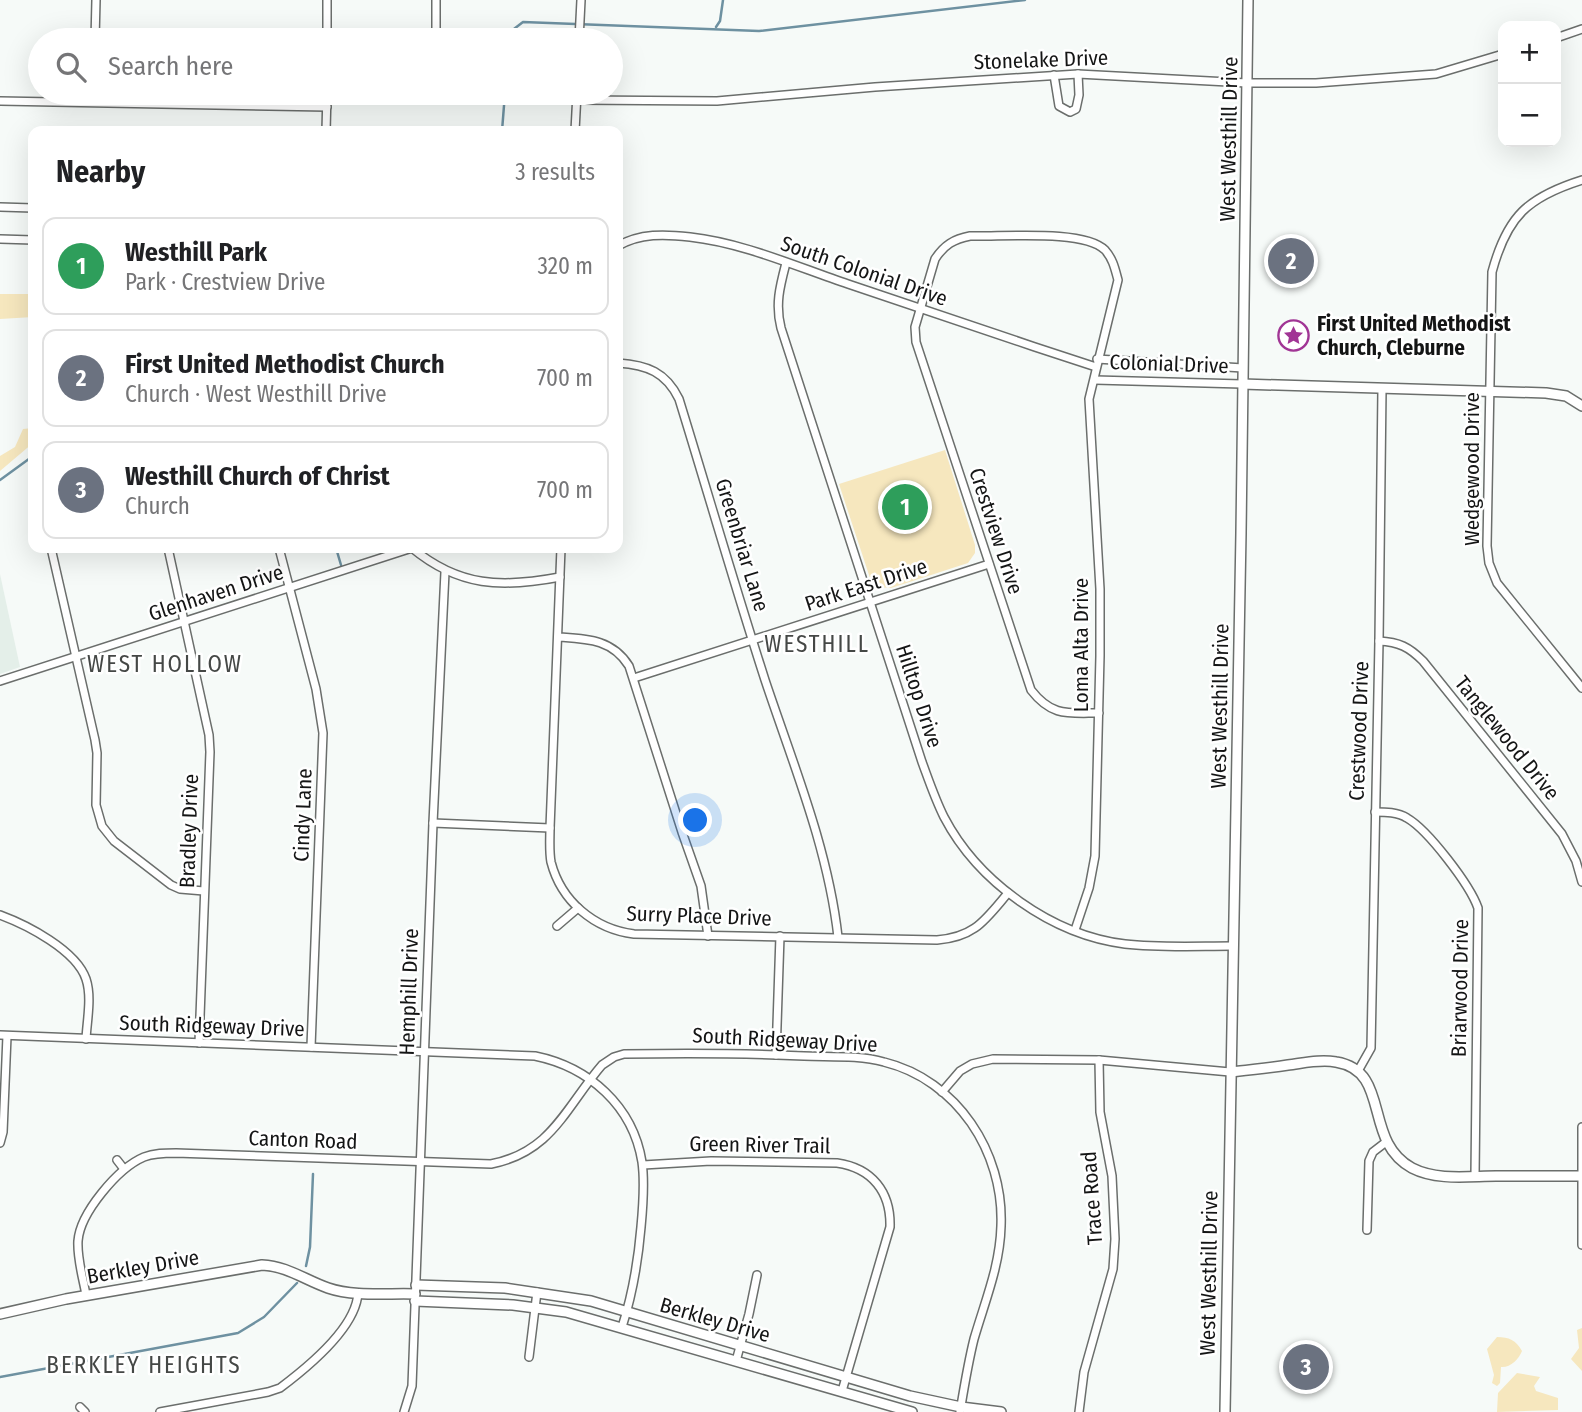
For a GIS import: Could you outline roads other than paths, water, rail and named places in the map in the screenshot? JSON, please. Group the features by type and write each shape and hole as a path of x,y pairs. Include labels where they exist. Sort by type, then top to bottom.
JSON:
{"street":[{"path":"95,28 96,0"},
{"path":"327,0 327,28"},
{"path":"436,0 436,28"},
{"path":"580,28 581,0"},
{"name":"West Westhill Drive","path":"1225,1412 1248,0"},
{"path":"1561,36 1582,29"},
{"name":"Stonelake Drive","path":"623,99 717,102 876,87 1078,74 1247,83 1316,83 1436,74 1498,55"},
{"path":"1054,75 1059,106 1070,112 1076,109 1079,95 1078,74"},
{"path":"0,101 28,101"},
{"path":"234,105 327,107 326,126"},
{"path":"575,126 577,105"},
{"name":"Wedgewood Drive","path":"1582,180 1553,189 1524,206 1499,249 1492,272 1487,545 1492,573 1582,688"},
{"path":"0,207 28,208"},
{"name":"South Colonial Drive","path":"623,244 649,235 689,237 733,247 920,309 1096,363"},
{"name":"Crestview Drive","path":"1096,363 1118,280 1114,262 1104,249 1089,240 1072,237 971,236 960,238 941,250 935,259 915,327 916,342 1031,690 1041,703 1053,710 1066,713 1099,713"},
{"path":"0,239 28,240"},
{"name":"Hilltop Drive","path":"786,263 778,291 776,311 922,762 944,818 960,843 979,866 1008,893 1026,906 1075,930 1133,945 1232,946"},
{"name":"Colonial Drive","path":"1096,363 1243,368"},
{"name":"Loma Alta Drive","path":"1075,930 1094,864 1100,589 1088,420 1096,363"},
{"name":"Greenbriar Lane","path":"623,364 646,366 667,379 674,388 753,642 819,841 834,901 838,937"},
{"name":"Colonial Drive","path":"1095,380 1242,384"},
{"path":"1242,384 1555,393 1582,406"},
{"name":"Crestwood Drive","path":"1358,1071 1371,1048 1382,389"},
{"path":"52,553 97,753 96,805 102,827 114,841 171,885 180,889 204,891"},
{"name":"Bradley Drive","path":"169,553 209,744 199,1043"},
{"name":"Cindy Lane","path":"280,553 316,689 323,733 311,1047"},
{"name":"Glenhaven Drive","path":"0,681 397,553"},
{"name":"Glenhaven Drive","path":"419,553 445,572 469,580 496,583 560,577"},
{"name":"Surry Place Drive","path":"561,553 551,860 557,879 578,908 592,919 619,932 919,941 952,939 978,928 1008,893"},
{"name":"Park East Drive","path":"634,678 753,642 989,564"},
{"name":"Hemphill Drive","path":"404,1412 412,1386 445,572"},
{"path":"558,637 607,643 622,654 634,678 701,886 708,936"},
{"name":"Tanglewood Drive","path":"1379,641 1397,642 1423,661 1562,834 1582,882"},
{"name":"Briarwood Drive","path":"1375,812 1407,817 1424,833 1467,885 1478,908 1475,1176"},
{"path":"433,823 550,828"},
{"path":"557,926 578,908"},
{"path":"0,915 65,950 78,964 88,990 86,1039"},
{"path":"776,1055 780,936"},
{"path":"0,1143 3,1132 4,1036"},
{"name":"South Ridgeway Drive","path":"4,1036 535,1056 568,1065 591,1079 602,1065 624,1054 865,1058 883,1061 912,1072 942,1092 968,1117 989,1152 999,1188 1001,1209 998,1258 974,1339 960,1409"},
{"path":"942,1092 960,1071 983,1060 1099,1060 1230,1072 1324,1061 1343,1063 1358,1071 1371,1089 1386,1142 1399,1158 1423,1172 1435,1175 1581,1176"},
{"name":"Trace Road","path":"1079,1412 1084,1372 1110,1282 1114,1249 1115,1210 1112,1176 1100,1111 1099,1060"},
{"path":"591,1079 607,1092 627,1118 635,1134 643,1165 638,1265 622,1327"},
{"name":"Canton Road","path":"86,1295 78,1251 80,1231 87,1213 124,1169 144,1157 166,1153 478,1165 504,1161 544,1140 591,1079"},
{"path":"1582,1127 1582,1245"},
{"path":"1367,1230 1369,1161 1373,1152 1386,1142"},
{"path":"117,1160 124,1169"},
{"name":"Green River Trail","path":"643,1165 711,1161 837,1163 857,1168 877,1182 888,1202 890,1227 842,1391"},
{"name":"Berkley Drive","path":"0,1314 86,1295 275,1265 292,1270 330,1289 358,1293 505,1288 591,1301 910,1396 960,1409 1001,1412"},
{"path":"736,1361 757,1275"},
{"path":"529,1357 537,1292"},
{"path":"160,1412 280,1388 346,1327 355,1310 358,1293"},
{"name":"Berkley Drive","path":"415,1293 566,1312 912,1412"}],"waterway":[{"path":"716,27 720,21 723,0"},
{"path":"515,28 523,22 759,31 1025,0"},
{"path":"502,126 504,105"},
{"path":"0,480 28,460"},
{"path":"337,553 341,565"},
{"path":"306,1266 310,1247 313,1174"},
{"path":"0,1377 238,1333 264,1317 297,1283"}],"place":[{"name":"First United Methodist Church","path":"1291,261"},
{"name":"First United Methodist Church, Cleburne","path":"1294,336"},
{"name":"Westhill Park","path":"905,507"},
{"name":"Westhill Church of Christ","path":"1306,1367"}],"district":[{"name":"WESTHILL","path":"817,644"},
{"name":"WEST HOLLOW","path":"165,664"},
{"name":"BERKLEY HEIGHTS","path":"144,1365"}]}
